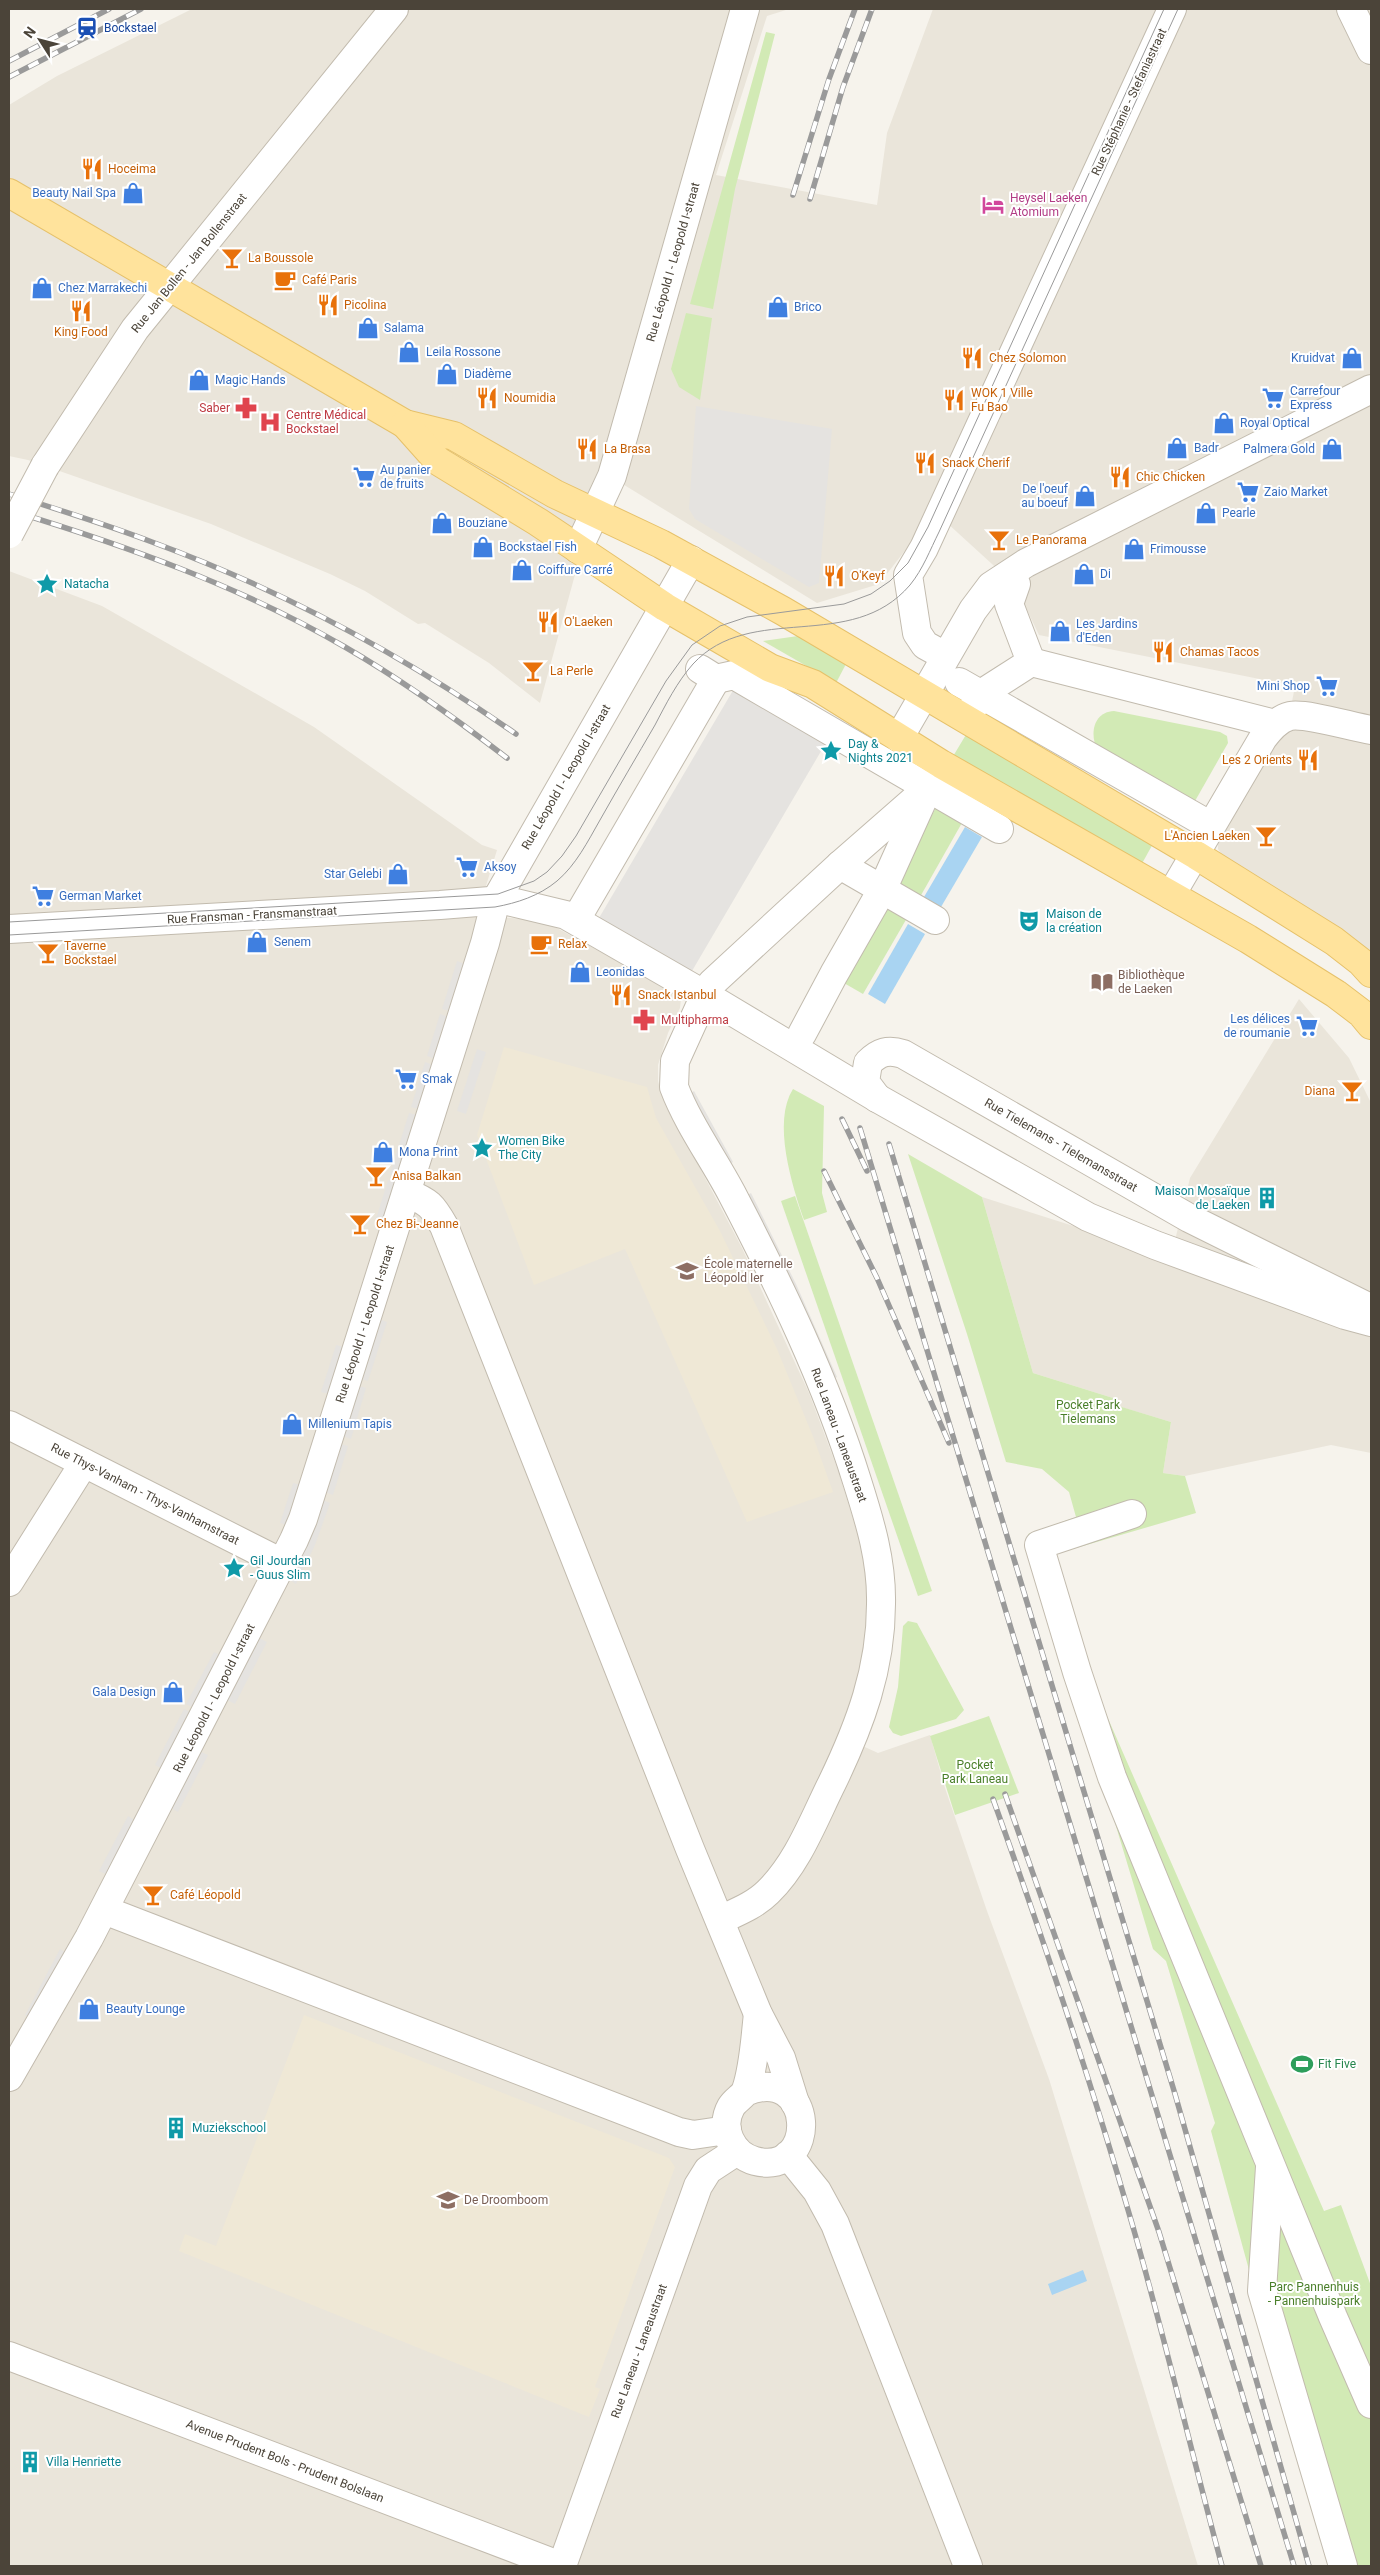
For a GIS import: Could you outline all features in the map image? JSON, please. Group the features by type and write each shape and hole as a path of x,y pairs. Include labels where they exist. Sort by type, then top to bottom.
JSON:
{"main road":[{"path":"9,193 405,424 454,436 554,494 691,560 924,693 1196,855 1334,941 1362,962 1371,973"},
{"path":"405,424 438,461 578,548 665,608 770,668 813,684 899,738 1171,895 1336,994 1361,1013 1371,1025"}],"street":[{"name":"Rue Jan Bollen - Jan Bollenstraat","path":"9,534 45,466 120,349 394,9"},
{"name":"Rue Léopold I - Leopold I-straat","path":"578,548 612,476 745,9"},
{"name":"Rue Stéphanie - Stefaniastraat","path":"945,656 925,645 917,633 908,575 924,548 1172,9"},
{"path":"1351,9 1371,50"},
{"path":"899,738 945,656 973,610 991,586 1011,572 1371,389"},
{"name":"Rue Léopold I - Leopold I-straat","path":"9,2076 104,1910 303,1519 502,906 691,560"},
{"path":"1016,584 1009,604 1031,662"},
{"path":"1204,822 971,694 1031,662 1165,704 1283,720 1303,716 1371,730"},
{"path":"589,873 702,678 734,675 824,721 930,783 999,829"},
{"path":"1171,895 1264,738 1283,720"},
{"path":"709,989 930,783"},
{"path":"802,1034 882,890 930,783"},
{"path":"582,908 589,873 604,842"},
{"path":"840,865 935,920"},
{"name":"Rue Fransman - Fransmanstraat","path":"9,929 440,905 502,906 570,917 709,989 877,1098"},
{"name":"Rue Laneau - Laneaustraat","path":"709,989 675,1061 674,1087 769,1265 831,1408 849,1455 875,1543 880,1571 881,1605 876,1661 871,1689 863,1714 854,1737 806,1835 781,1878 768,1892 748,1906 720,1920"},
{"name":"Rue Tielemans - Tielemansstraat","path":"877,1098 866,1082 868,1063 884,1052 894,1051 903,1054 1189,1218 1371,1309"},
{"path":"877,1098 1088,1217 1156,1246 1345,1315 1371,1322"},
{"path":"407,1194 428,1201 433,1206 444,1226 720,1920 758,2014 781,2058 795,2103 802,2116 802,2130 798,2144 788,2155 776,2161 762,2163 748,2159 732,2140 730,2108 745,2092 754,2088 772,2088 789,2096 795,2103"},
{"name":"Rue Thys-Vanham - Thys-Vanhamstraat","path":"9,1425 282,1563"},
{"path":"9,1582 84,1464"},
{"path":"1132,1514 1039,1545 1077,1672 1112,1777 1271,2161 1333,2317 1371,2404"},
{"path":"104,1910 679,2132 732,2140"},
{"path":"745,2092 758,2014"},
{"name":"Rue Laneau - Laneaustraat","path":"562,2566 698,2186 732,2140"},
{"path":"788,2155 817,2191 835,2224 968,2566"},
{"path":"1271,2161 1262,2292 1343,2566"},
{"name":"Avenue Prudent Bols - Prudent Bolslaan","path":"9,2356 562,2566"}],"shaded area":[{"path":"192,9 789,9 767,16 716,175 877,205 887,133 933,9 1371,9 1371,971 1223,857 1218,849 1218,839 1291,707 1295,686 1039,635 1015,585 935,512 879,584 817,603 603,472 540,703 489,663 425,623 418,624 365,591 330,574 211,524 28,460 9,456 9,105 57,76"},
{"path":"696,406 832,429 819,583 809,587 695,519 689,509"},
{"path":"9,571 102,606 253,692 314,727 482,845 497,850 477,915 544,921 678,994 681,999 680,1008 668,1033 658,1065 658,1081 662,1096 742,1248 809,1393 839,1473 864,1555 868,1584 870,1638 845,1738 878,1753 930,1735 945,1788 987,1911 1049,2079 1198,2566 9,2566"},
{"path":"735,687 827,741 692,971 599,918"},
{"path":"457,961 465,964 450,1011 442,1009"},
{"path":"1299,999 1349,1058 1371,1103 1371,1453 1331,1445 1185,1476 1163,1473 1171,1422 1111,1404 1113,1398 1033,1373 982,1197 1171,1257 1190,1178"},
{"path":"440,1014 448,1017 435,1059 427,1056"},
{"name":"École maternelle Léopold Ier","path":"504,1047 647,1087 656,1118 720,1231 777,1349 814,1439 833,1492 747,1522 625,1249 534,1285 477,1135"},
{"path":"477,1049 486,1052 466,1114 457,1111"},
{"path":"425,1062 433,1065 419,1109 411,1107"},
{"path":"694,1091 733,1162 726,1166 688,1095"},
{"path":"409,1113 417,1115 398,1177 390,1174"},
{"path":"388,1180 396,1182 384,1221 376,1219"},
{"path":"751,1193 796,1284 837,1377 830,1381 744,1197"},
{"path":"379,1319 387,1322 368,1381 361,1379"},
{"path":"336,1345 344,1347 329,1394 321,1392"},
{"path":"359,1386 366,1388 351,1439 343,1436"},
{"path":"340,1444 348,1446 333,1495 325,1492"},
{"path":"293,1483 301,1485 288,1526 280,1523"},
{"path":"323,1500 330,1503 315,1545 296,1584 290,1580 308,1542"},
{"path":"259,1638 267,1642 235,1704 227,1700"},
{"path":"214,1652 222,1656 195,1708 186,1704"},
{"path":"184,1709 192,1713 163,1769 155,1765"},
{"path":"201,1752 208,1755 178,1812 171,1808"},
{"path":"128,1816 136,1821 108,1875 99,1871"},
{"path":"60,1949 66,1953 31,2018 25,2015"},
{"name":"De Droomboom","path":"304,2015 669,2158 675,2167 595,2387 600,2389 589,2417 179,2251 185,2234 216,2246"}],"green space":[{"path":"766,32 775,34 735,189 713,309 690,304"},
{"path":"686,313 712,318 700,400 679,387 671,369"},
{"path":"798,636 846,664 836,683 763,641"},
{"path":"1114,711 1220,732 1227,736 1228,743 1195,801 1192,802 1098,751 1094,738 1097,720 1101,715"},
{"path":"967,733 1154,842 1140,867 952,758"},
{"path":"937,806 963,821 920,897 893,882"},
{"path":"881,903 907,918 863,994 837,979"},
{"path":"793,1089 824,1106 822,1193 827,1212 804,1220 794,1189 784,1136 784,1118 787,1103"},
{"name":"Parc Pannenhuis - Pannenhuispark","path":"908,1154 982,1197 1033,1373 1113,1398 1112,1404 1171,1422 1163,1473 1185,1476 1196,1513 1052,1555 1085,1666 1324,2211 1341,2205 1371,2286 1371,2566 1330,2566 1211,2131 1215,2123 1166,1961 1153,1949 1028,1534 1076,1517 1069,1492 1042,1469 1006,1462 967,1334"},
{"path":"795,1196 932,1591 918,1596 781,1201"},
{"path":"908,1621 917,1623 964,1710 956,1719 901,1736 893,1733 889,1727 898,1687 903,1626"},
{"name":"Pocket Park Laneau","path":"989,1716 1019,1793 955,1815 930,1736"}],"water":[{"path":"965,827 982,837 941,907 924,897"},
{"path":"908,924 925,934 885,1004 868,994"},
{"path":"1083,2270 1087,2281 1052,2295 1048,2284"}],"tram line":[{"path":"9,922 498,894 534,881 547,872 562,856 576,836 666,681 692,645 720,626 747,617 844,604 871,594 890,581 908,563 928,527 1164,9"},
{"path":"9,935 495,907 528,898 543,891 557,881 570,868 581,852 672,693 693,664 717,645 743,635 831,624 859,618 886,606 915,579 939,532 1178,9"}],"railway":[{"path":"9,61 109,9"},
{"path":"9,77 141,9"},
{"path":"793,195 829,79 855,9"},
{"path":"810,199 843,87 872,9"},
{"path":"9,494 152,542 248,581 295,603 430,677 516,734"},
{"path":"9,510 181,569 223,586 305,625 408,686 507,758"},
{"path":"842,1119 867,1171"},
{"path":"860,1128 1294,2566"},
{"path":"889,1144 1175,2094 1309,2566"},
{"path":"824,1171 877,1278 949,1443"},
{"path":"1005,1794 1159,2232 1261,2566"},
{"path":"993,1799 1065,2008 1131,2220 1222,2566"}],"place":[{"name":"Bockstael","path":"87,28"},
{"name":"Hoceima","path":"92,169"},
{"name":"Beauty Nail Spa","path":"133,193"},
{"name":"Heysel Laeken Atomium","path":"993,205"},
{"name":"La Boussole","path":"232,258"},
{"name":"Café Paris","path":"285,280"},
{"name":"Chez Marrakechi","path":"42,288"},
{"name":"Picolina","path":"328,305"},
{"name":"Brico","path":"778,307"},
{"name":"King Food","path":"81,311"},
{"name":"Salama","path":"368,328"},
{"name":"Leila Rossone","path":"409,352"},
{"name":"Chez Solomon","path":"972,358"},
{"name":"Kruidvat","path":"1352,358"},
{"name":"Diadème","path":"447,374"},
{"name":"Magic Hands","path":"199,380"},
{"name":"Noumidia","path":"487,398"},
{"name":"Carrefour Express","path":"1273,398"},
{"name":"WOK 1 Ville Fu Bao","path":"954,400"},
{"name":"Saber","path":"246,408"},
{"name":"Centre Médical Bockstael","path":"270,422"},
{"name":"Royal Optical","path":"1224,423"},
{"name":"Badr","path":"1177,448"},
{"name":"La Brasa","path":"587,449"},
{"name":"Palmera Gold","path":"1332,449"},
{"name":"Snack Cherif","path":"925,463"},
{"name":"Au panier de fruits","path":"364,477"},
{"name":"Chic Chicken","path":"1120,477"},
{"name":"Zaio Market","path":"1248,492"},
{"name":"De l'oeuf au boeuf","path":"1085,496"},
{"name":"Pearle","path":"1206,513"},
{"name":"Bouziane","path":"442,523"},
{"name":"Le Panorama","path":"999,540"},
{"name":"Bockstael Fish","path":"483,547"},
{"name":"Frimousse","path":"1134,549"},
{"name":"Coiffure Carré","path":"522,570"},
{"name":"Di","path":"1084,574"},
{"name":"O'Keyf","path":"834,576"},
{"name":"Natacha","path":"47,584"},
{"name":"O'Laeken","path":"548,622"},
{"name":"Les Jardins d'Eden","path":"1060,631"},
{"name":"Chamas Tacos","path":"1163,652"},
{"name":"La Perle","path":"533,671"},
{"name":"Mini Shop","path":"1327,686"},
{"name":"Day & Nights 2021","path":"831,751"},
{"name":"Les 2 Orients","path":"1308,760"},
{"name":"L'Ancien Laeken","path":"1266,836"},
{"name":"Aksoy","path":"467,867"},
{"name":"Star Gelebi","path":"398,874"},
{"name":"German Market","path":"43,896"},
{"name":"Maison de la création","path":"1029,921"},
{"name":"Senem","path":"257,942"},
{"name":"Relax","path":"541,944"},
{"name":"Taverne Bockstael","path":"48,953"},
{"name":"Leonidas","path":"580,972"},
{"name":"Bibliothèque de Laeken","path":"1102,982"},
{"name":"Snack Istanbul","path":"621,995"},
{"name":"Multipharma","path":"644,1020"},
{"name":"Les délices de roumanie","path":"1307,1026"},
{"name":"Smak","path":"406,1079"},
{"name":"Diana","path":"1352,1091"},
{"name":"Women Bike The City","path":"482,1148"},
{"name":"Mona Print","path":"383,1152"},
{"name":"Anisa Balkan","path":"376,1176"},
{"name":"Maison Mosaïque de Laeken","path":"1267,1198"},
{"name":"Chez Bi-Jeanne","path":"360,1224"},
{"name":"École maternelle Léopold Ier","path":"687,1271"},
{"name":"Millenium Tapis","path":"292,1424"},
{"name":"Gil Jourdan - Guus Slim","path":"234,1568"},
{"name":"Gala Design","path":"173,1692"},
{"name":"Café Léopold","path":"153,1895"},
{"name":"Beauty Lounge","path":"89,2009"},
{"name":"Fit Five","path":"1302,2064"},
{"name":"Muziekschool","path":"176,2128"},
{"name":"De Droomboom","path":"448,2200"},
{"name":"Villa Henriette","path":"30,2462"}],"park label":[{"name":"Pocket Park Tielemans","path":"1088,1412"}]}
